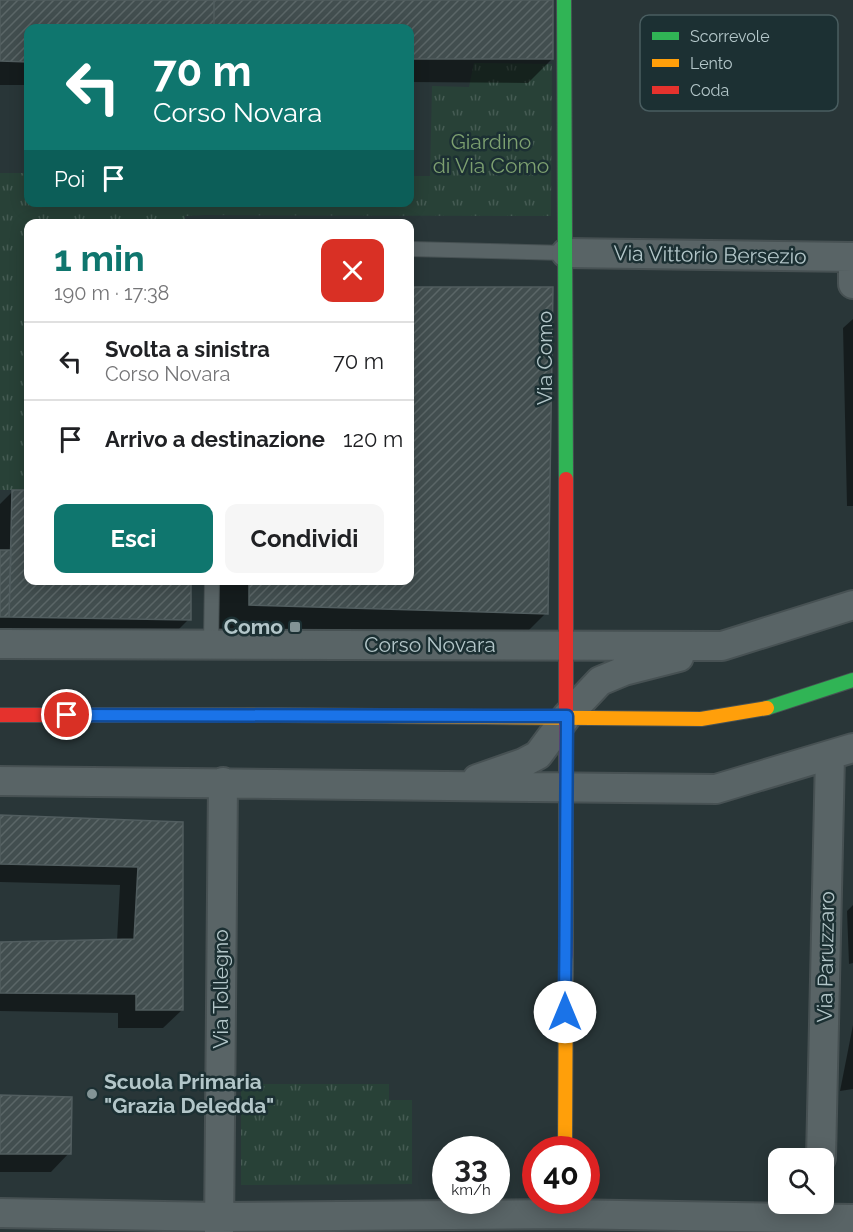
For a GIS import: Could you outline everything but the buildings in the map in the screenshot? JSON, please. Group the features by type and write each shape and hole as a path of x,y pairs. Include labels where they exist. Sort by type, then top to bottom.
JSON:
{"street":[{"name":"Via Como","path":"564,0 567,716 565,1136"},
{"name":"Via Vittorio Bersezio","path":"566,253 853,257"},
{"path":"853,257 853,284"},
{"name":"Corso Novara","path":"0,644 722,646 853,605"},
{"path":"457,786 524,763 538,755 567,716 600,681 616,674 722,646"},
{"path":"0,715 567,716 701,719 753,712 853,680"},
{"path":"0,781 716,789 842,752"},
{"name":"Via Paruzzaro","path":"822,1148 842,752"},
{"name":"Via Tollegno","path":"219,1224 223,782"},
{"path":"0,1213 219,1224 564,1215 757,1225 806,1214"},
{"path":"832,1214 853,1219"}],"lane":[{"path":"414,249 566,253"},
{"path":"211,644 212,585"}],"green space":[{"name":"Giardino di Via Como","path":"474,63 552,64 551,216 205,215 185,216 185,219 24,219 24,490 0,490 0,173 24,173 24,207 414,207 414,176 430,176 432,86 469,87"},
{"path":"17,247 24,247 24,301 16,301"},
{"path":"241,1084 389,1084 389,1100 412,1100 412,1184 241,1185"}],"traffic: fast":[{"path":"564,0 566,479"},
{"path":"767,708 853,680"}],"traffic: slow":[{"path":"280,715 701,719 767,708"},
{"path":"565,1136 566,955"}],"traffic: jam":[{"path":"566,479 566,955"},
{"path":"0,715 280,715"}],"place":[{"name":"Como","path":"295,627"},
{"name":"Scuola Primaria \"Grazia Deledda\"","path":"92,1094"}],"route":[{"path":"67,715 567,716 565,1012"}]}
